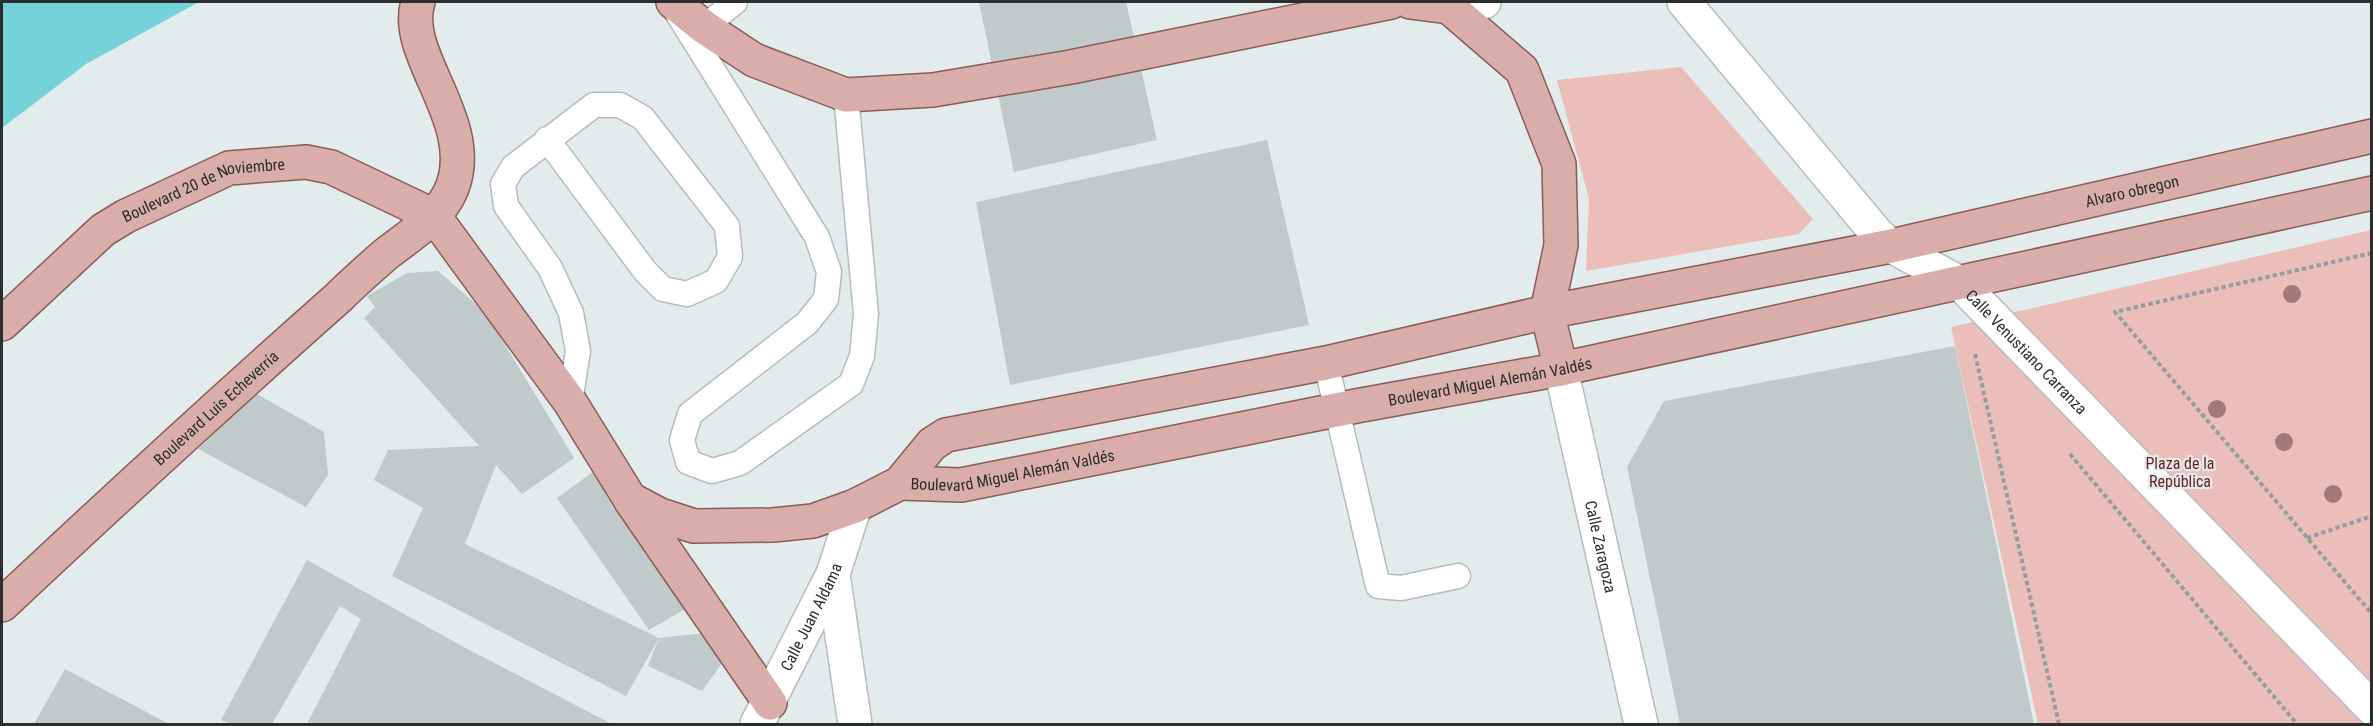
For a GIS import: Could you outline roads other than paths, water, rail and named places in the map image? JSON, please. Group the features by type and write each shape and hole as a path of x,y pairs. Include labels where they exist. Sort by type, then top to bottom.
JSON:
{"main road":[{"name":"Boulevard Luis Echeverría","path":"2,605 330,304 434,216 452,188 459,155 455,129 420,41 415,10 418,2"},
{"path":"672,2 704,27 754,60 846,95 933,90 1071,67 1391,2"},
{"path":"1410,2 1449,7 1484,2"},
{"name":"Calle Venustiano Carranza","path":"1684,2 1878,235 1891,246 1960,283 2372,708"},
{"path":"1449,7 1522,70 1559,164 1561,245 1547,312 1561,369"},
{"name":"Alvaro obregon","path":"1891,246 2372,136"},
{"name":"Boulevard 20 de Noviembre","path":"2,324 103,230 126,216 229,168 306,162 331,167 434,216"},
{"path":"1960,283 2372,193"},
{"path":"434,216 570,402 764,714"},
{"name":"Boulevard Miguel Alemán Valdés","path":"900,483 932,444 946,435 1326,363 1547,312 1891,246"},
{"name":"Boulevard Miguel Alemán Valdés","path":"900,483 961,485 1337,410 1561,369 1960,283"},
{"name":"Calle Zaragoza","path":"1561,369 1641,724"},
{"path":"630,499 660,515 694,526 773,525 813,521 855,506 900,483"},
{"name":"Calle Juan Aldama","path":"764,714 834,574 855,506"},
{"path":"834,574 855,724"}],"lane":[{"path":"672,2 817,237 829,272 825,299 807,323 690,414 682,440 688,462 712,471 740,463 851,384 862,356 866,315 846,95"},
{"path":"704,27 735,2"},
{"path":"547,139 645,270 663,290 687,294 716,281 730,257 727,226 643,118 620,105 594,105 547,139 513,167 503,184 506,206 550,268 571,313 578,351 570,402"},
{"path":"1326,363 1378,586 1401,588 1458,576"}],"water":[{"path":"2,2 199,2 86,64 2,128"}],"park label":[{"name":"Plaza de la República","path":"2180,472"}]}
